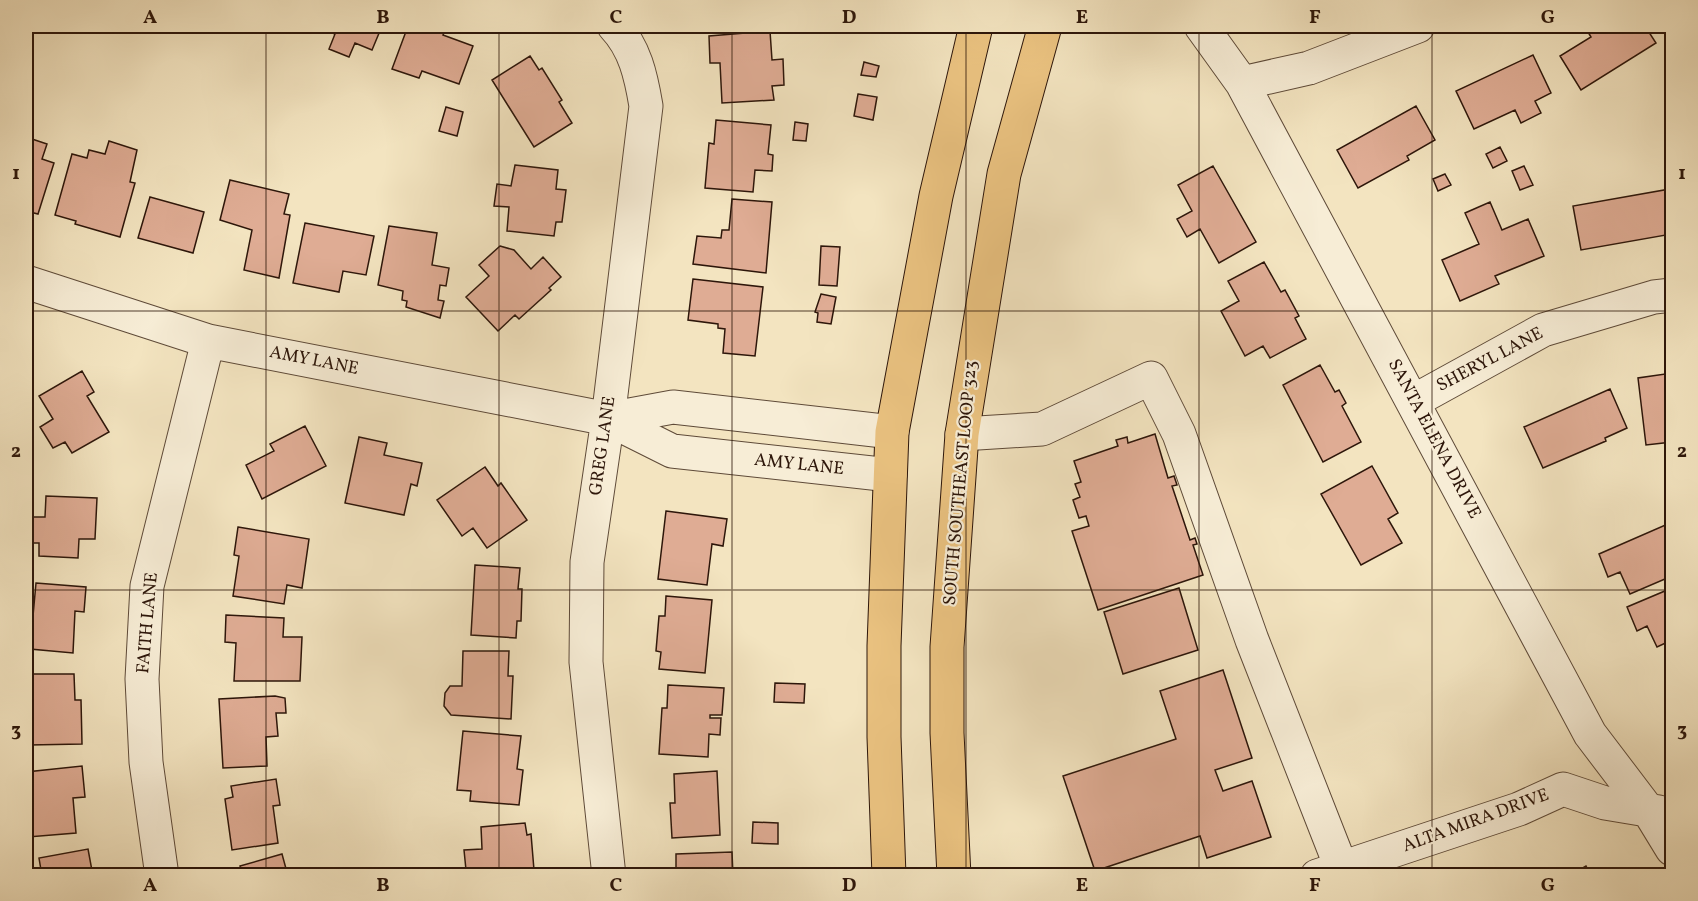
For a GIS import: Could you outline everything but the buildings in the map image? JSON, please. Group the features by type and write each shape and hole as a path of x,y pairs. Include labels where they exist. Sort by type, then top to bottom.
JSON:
{"highway":[{"path":"889,876 884,737 892,432 936,196 975,26"},
{"name":"SOUTH SOUTHEAST LOOP 323","path":"954,876 947,733 947,647 962,434 1004,174 1045,26"}],"street":[{"name":"GREG LANE","path":"609,876 586,662 587,562 608,419 646,106 640,69 623,35 614,26"},
{"name":"SANTA ELENA DRIVE","path":"1201,26 1242,82 1590,734 1661,812 1672,849"},
{"path":"1242,82 1309,68 1418,26"},
{"name":"AMY LANE","path":"26,282 208,341 608,419 672,451 890,475"},
{"name":"SHERYL LANE","path":"1414,401 1543,330 1654,297 1672,295"},
{"name":"FAITH LANE","path":"162,876 145,738 142,679 147,586 208,341"},
{"path":"962,434 1042,429 1151,378 1179,434 1252,640 1329,872"},
{"name":"AMY LANE","path":"608,419 673,407 892,432"},
{"name":"ALTA MIRA DRIVE","path":"1329,872 1519,809 1563,789 1605,803 1661,812"}]}
